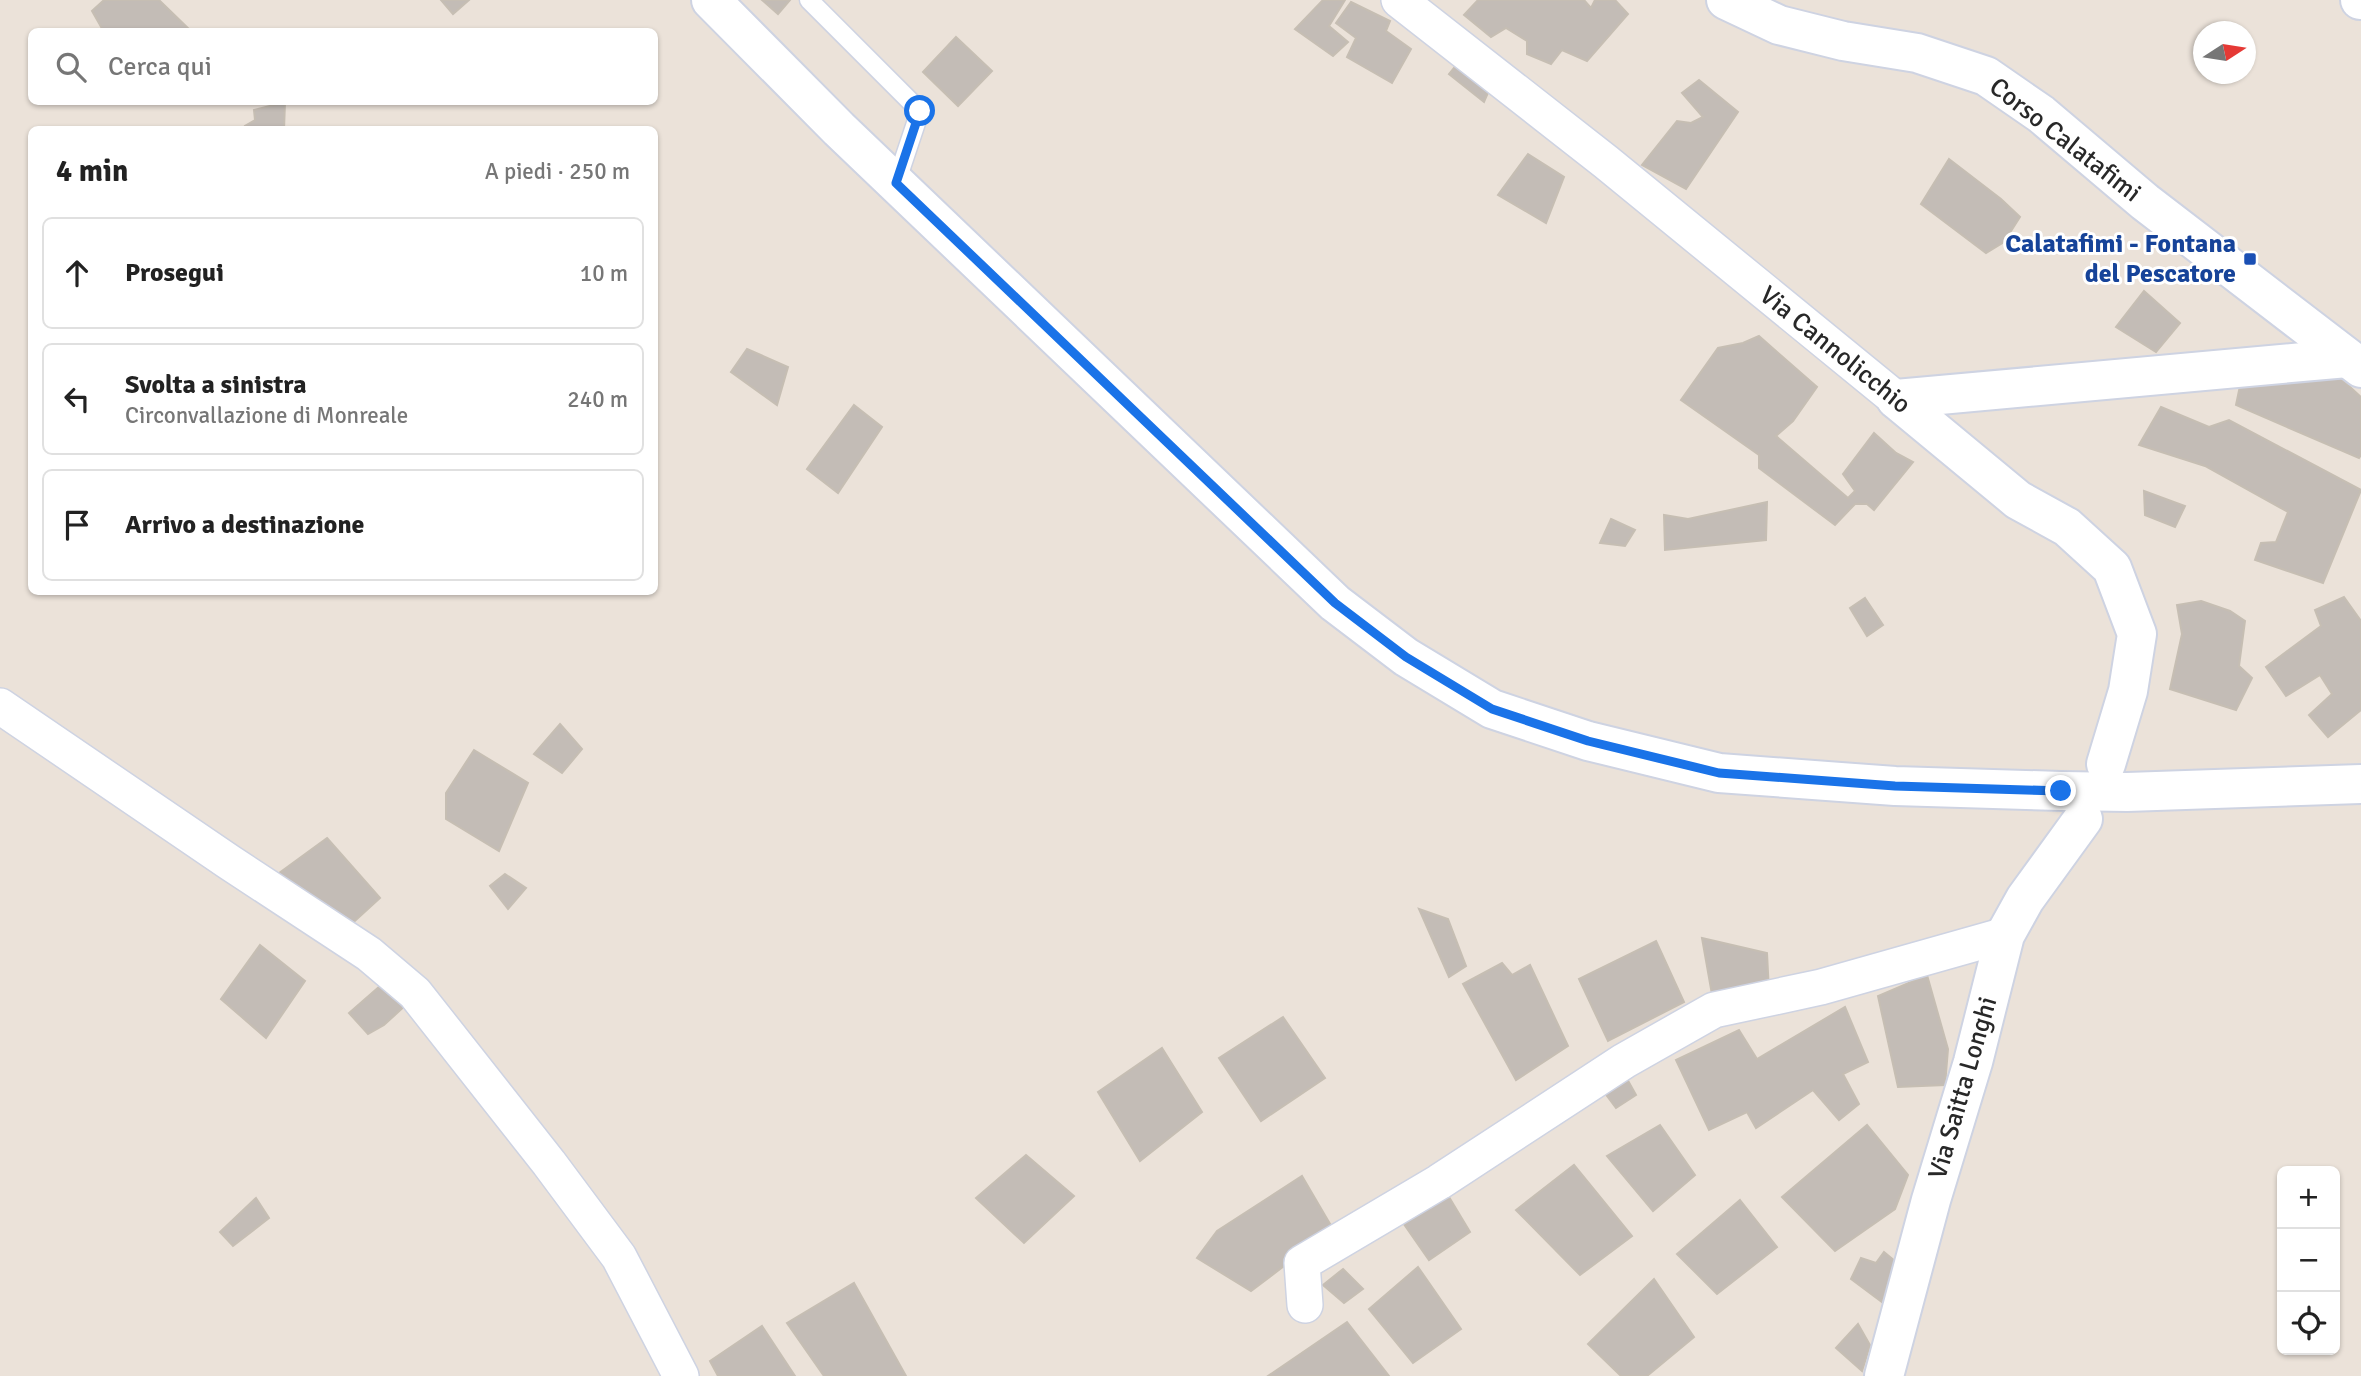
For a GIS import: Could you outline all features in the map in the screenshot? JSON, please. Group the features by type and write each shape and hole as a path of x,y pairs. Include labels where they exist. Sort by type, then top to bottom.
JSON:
{"street":[{"path":"711,0 896,183 1335,603 1406,657 1492,709 1588,741 1719,773 1895,786 2087,792 2356,783"},
{"name":"Via Cannolicchio","path":"1399,0 1606,162 2018,500 2067,527 2112,568 2137,634 2128,691 2106,764"},
{"name":"Corso Calatafimi","path":"1726,0 1779,25 1843,41 1917,53 1986,76 2041,114 2145,202 2356,361"},
{"path":"1896,400 2356,361"},
{"path":"0,706 369,954 415,992 619,1257 681,1376"},
{"name":"Via Saitta Longhi","path":"1884,1376 1931,1200 1973,1062 2005,935 2025,899 2083,818"},
{"path":"1305,1305 1302,1263 1439,1182 1624,1061 1714,1010 1821,987 2005,935"}],"lane":[{"path":"809,0 920,111 896,183"}],"building":[{"path":"104,0 159,0 188,28 102,28 92,11"},
{"path":"441,0 469,0 453,14"},
{"path":"762,0 790,0 778,14"},
{"path":"1323,0 1345,0 1329,26 1348,42 1333,56 1295,29"},
{"path":"1478,0 1584,0 1591,8 1595,0 1615,0 1628,14 1587,61 1562,50 1551,64 1527,54 1527,41 1506,28 1491,37 1464,15"},
{"path":"1351,2 1390,21 1386,31 1411,49 1392,83 1347,57 1356,38 1336,23"},
{"path":"956,37 992,71 958,106 923,72"},
{"path":"1462,58 1493,81 1484,102 1449,74"},
{"path":"1699,80 1738,112 1686,189 1642,165 1677,121 1691,123 1703,117 1682,93"},
{"path":"285,105 284,126 245,126 255,120 254,110"},
{"path":"1528,154 1564,177 1546,223 1498,195"},
{"path":"1949,159 2020,217 2004,242 1986,253 1921,204"},
{"path":"2144,291 2180,323 2156,352 2116,327"},
{"path":"1759,336 1817,387 1793,421 1776,436 1848,498 1855,491 1843,474 1874,433 1896,453 1913,462 1874,510 1867,504 1855,504 1835,525 1759,468 1759,455 1681,400 1718,348 1743,343"},
{"path":"747,349 788,367 777,405 731,372"},
{"path":"2335,373 2361,397 2359,458 2236,405 2240,386"},
{"path":"854,405 882,427 838,493 807,469"},
{"path":"2161,407 2209,427 2229,420 2361,490 2323,583 2255,560 2261,543 2276,542 2288,512 2205,466 2139,445"},
{"path":"2144,491 2185,506 2175,527 2145,515"},
{"path":"1767,502 1766,540 1665,550 1664,515 1688,519"},
{"path":"1611,519 1635,530 1625,546 1600,543"},
{"path":"2344,597 2361,621 2361,710 2328,737 2309,715 2332,694 2320,675 2286,696 2266,667 2321,626 2315,610"},
{"path":"1865,598 1883,625 1867,636 1850,608"},
{"path":"2201,601 2230,611 2245,621 2239,666 2252,678 2236,710 2170,689 2182,634 2177,605"},
{"path":"560,724 582,749 562,773 534,754"},
{"path":"474,750 528,783 499,851 446,819 446,793"},
{"path":"327,838 380,898 346,929 271,879"},
{"path":"505,874 526,888 508,909 490,886"},
{"path":"1419,909 1448,919 1466,966 1449,977"},
{"path":"1702,938 1767,953 1769,992 1713,1000"},
{"path":"1656,941 1684,1002 1608,1041 1579,979"},
{"path":"260,945 305,981 266,1038 221,999"},
{"path":"1502,963 1512,975 1530,965 1568,1046 1516,1080 1463,984"},
{"path":"1927,975 1948,1049 1945,1085 1898,1087 1878,996"},
{"path":"387,980 408,1003 384,1025 368,1034 349,1013"},
{"path":"1845,1007 1868,1062 1843,1074 1859,1104 1839,1120 1813,1090 1756,1128 1747,1112 1709,1130 1676,1060 1739,1030 1757,1059"},
{"path":"1283,1017 1325,1078 1261,1121 1219,1058"},
{"path":"1162,1048 1202,1112 1140,1161 1098,1092"},
{"path":"1622,1070 1636,1095 1616,1108 1601,1088"},
{"path":"1660,1125 1695,1175 1653,1211 1607,1156"},
{"path":"1867,1125 1908,1175 1895,1209 1835,1251 1782,1197"},
{"path":"1026,1155 1074,1196 1024,1243 976,1198"},
{"path":"1574,1165 1632,1236 1580,1275 1516,1210"},
{"path":"1302,1176 1333,1229 1251,1291 1197,1258 1217,1231"},
{"path":"1443,1187 1470,1232 1429,1260 1399,1217"},
{"path":"256,1198 269,1218 233,1246 220,1232"},
{"path":"1740,1200 1777,1247 1717,1294 1677,1254"},
{"path":"1884,1252 1895,1261 1882,1302 1851,1279 1861,1258 1876,1263"},
{"path":"1418,1267 1461,1329 1413,1363 1369,1309"},
{"path":"1343,1269 1363,1289 1344,1303 1323,1285"},
{"path":"1654,1279 1694,1337 1647,1376 1621,1376 1588,1344"},
{"path":"854,1283 906,1376 824,1376 787,1323"},
{"path":"1347,1322 1389,1376 1268,1376"},
{"path":"1858,1324 1870,1345 1862,1371 1836,1348"},
{"path":"762,1326 795,1376 718,1376 710,1361"}],"place":[{"name":"Calatafimi - Fontana del Pescatore","path":"2250,259"}],"route":[{"path":"920,111 896,183 1335,603 1406,657 1492,709 1588,741 1719,773 1895,786 2061,791"}]}
